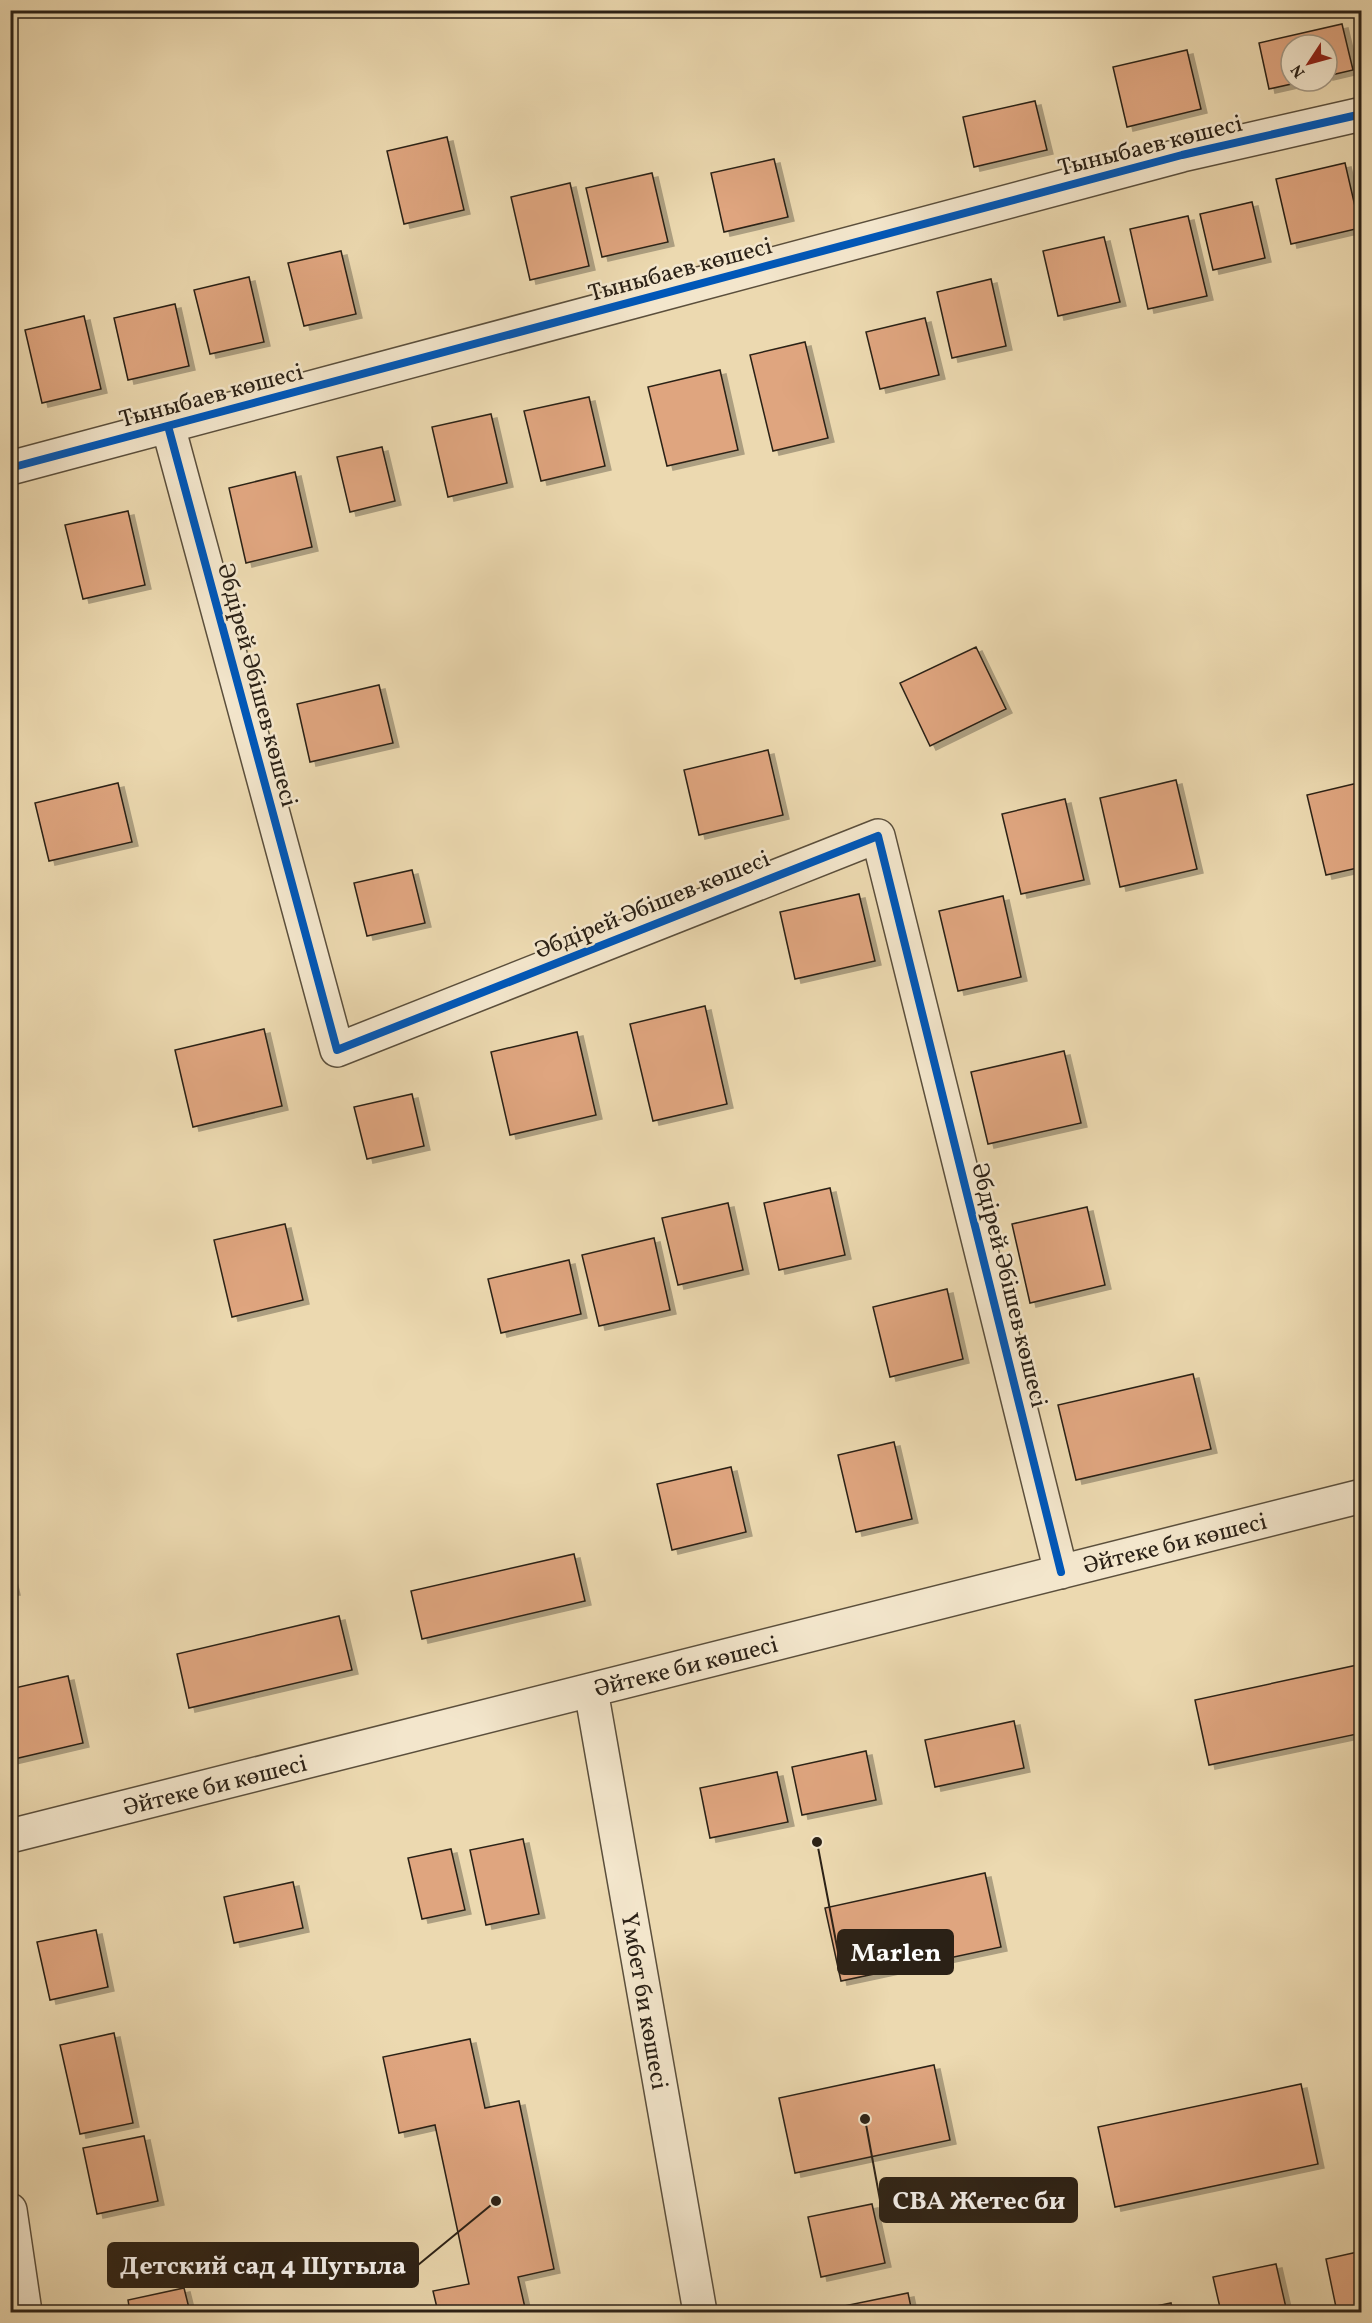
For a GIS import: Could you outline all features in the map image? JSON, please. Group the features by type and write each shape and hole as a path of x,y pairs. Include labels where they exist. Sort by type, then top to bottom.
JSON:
{"street":[{"name":"Тыныбаев көшесі","path":"10,468 1171,158 1362,114"},
{"name":"Әбдірей Әбішев көшесі","path":"168,426 336,1050 878,836 1061,1572"},
{"name":"Әйтеке би көшесі","path":"10,1836 1362,1496"},
{"name":"Үмбет би көшесі","path":"591,1690 700,2313"},
{"path":"10,2210 25,2313"}],"building":[{"path":"1342,24 1353,70 1339,73 1339,33 1303,33"},
{"path":"1279,38 1279,87 1269,89 1259,43"},
{"path":"1187,50 1201,109 1127,127 1113,67"},
{"path":"1035,101 1047,150 974,167 963,117"},
{"path":"447,137 464,210 404,224 387,151"},
{"path":"774,159 788,217 724,232 711,173"},
{"path":"1345,163 1360,228 1291,244 1276,179"},
{"path":"652,173 668,242 602,257 586,188"},
{"path":"570,183 589,266 530,280 511,197"},
{"path":"1252,202 1265,258 1213,270 1200,214"},
{"path":"1188,216 1207,296 1148,309 1130,229"},
{"path":"1104,237 1120,302 1058,316 1043,251"},
{"path":"341,251 356,314 304,326 288,263"},
{"path":"249,277 264,342 210,354 194,290"},
{"path":"991,279 1006,346 952,358 937,292"},
{"path":"175,304 189,366 128,380 114,318"},
{"path":"84,316 101,389 42,403 25,330"},
{"path":"925,318 939,375 880,389 866,332"},
{"path":"805,342 828,438 773,451 750,355"},
{"path":"720,370 738,450 667,466 648,387"},
{"path":"589,397 605,466 541,481 524,411"},
{"path":"491,414 507,483 448,497 432,427"},
{"path":"382,447 395,501 350,512 337,457"},
{"path":"295,472 312,547 246,563 229,488"},
{"path":"128,511 145,585 83,599 65,525"},
{"path":"976,647 1006,709 930,746 900,683"},
{"path":"379,685 393,743 310,762 297,704"},
{"path":"768,750 783,815 699,835 684,770"},
{"path":"1176,780 1197,869 1120,887 1100,798"},
{"path":"1362,782 1362,867 1326,875 1307,795"},
{"path":"118,783 132,842 49,861 35,803"},
{"path":"1065,799 1084,880 1021,894 1002,814"},
{"path":"412,870 425,923 367,936 354,883"},
{"path":"859,894 875,961 795,979 780,912"},
{"path":"1003,896 1021,977 958,991 939,911"},
{"path":"705,1006 727,1104 653,1121 630,1024"},
{"path":"264,1029 282,1106 193,1127 175,1050"},
{"path":"577,1032 596,1115 510,1135 491,1052"},
{"path":"1064,1051 1081,1123 988,1144 971,1072"},
{"path":"412,1094 424,1146 367,1159 354,1107"},
{"path":"830,1188 845,1255 779,1270 764,1203"},
{"path":"728,1203 743,1270 678,1285 662,1218"},
{"path":"1087,1207 1105,1285 1030,1303 1012,1224"},
{"path":"285,1224 303,1300 232,1317 214,1240"},
{"path":"1362,1230 1362,1258 1355,1232"},
{"path":"654,1238 670,1310 599,1326 582,1255"},
{"path":"569,1260 581,1314 501,1333 488,1279"},
{"path":"947,1289 963,1359 890,1377 873,1307"},
{"path":"1193,1374 1211,1449 1076,1480 1058,1405"},
{"path":"894,1442 912,1519 856,1532 838,1455"},
{"path":"731,1467 746,1532 672,1550 657,1484"},
{"path":"574,1554 585,1601 422,1639 411,1591"},
{"path":"10,1574 14,1591 10,1591"},
{"path":"339,1616 352,1670 189,1708 177,1654"},
{"path":"1362,1664 1362,1733 1209,1765 1195,1700"},
{"path":"68,1676 83,1743 10,1760 10,1689"},
{"path":"1014,1721 1024,1768 935,1787 925,1740"},
{"path":"866,1751 876,1800 802,1815 792,1767"},
{"path":"777,1772 788,1822 710,1838 700,1788"},
{"path":"523,1839 539,1914 486,1925 470,1850"},
{"path":"451,1849 465,1910 422,1919 408,1858"},
{"path":"985,1873 1001,1947 841,1981 825,1908"},
{"path":"293,1882 303,1928 234,1943 224,1897"},
{"path":"96,1930 108,1987 50,2000 37,1942"},
{"path":"114,2033 133,2123 80,2134 60,2045"},
{"path":"470,2039 485,2108 519,2101 554,2269 518,2277 526,2312 438,2312 433,2291 469,2284 435,2125 399,2133 383,2057"},
{"path":"934,2065 950,2140 795,2173 779,2098"},
{"path":"1301,2084 1318,2164 1115,2207 1098,2127"},
{"path":"144,2136 158,2201 97,2214 83,2148"},
{"path":"872,2204 885,2263 821,2277 808,2217"},
{"path":"1362,2251 1362,2312 1337,2312 1326,2259"},
{"path":"1276,2264 1287,2312 1221,2312 1213,2277"},
{"path":"184,2288 190,2312 130,2312 128,2300"},
{"path":"908,2293 912,2312 835,2312 834,2308"},
{"path":"1171,2303 1173,2312 1128,2312"}],"cycle path":[{"path":"10,468 1182,155 1362,114"},
{"path":"168,426 337,1050 878,836 1061,1572"}],"place":[{"name":"Marlen","path":"817,1842"},
{"name":"СВА Жетес би","path":"865,2119"},
{"name":"Детский сад 4 Шугыла","path":"496,2201"}]}
